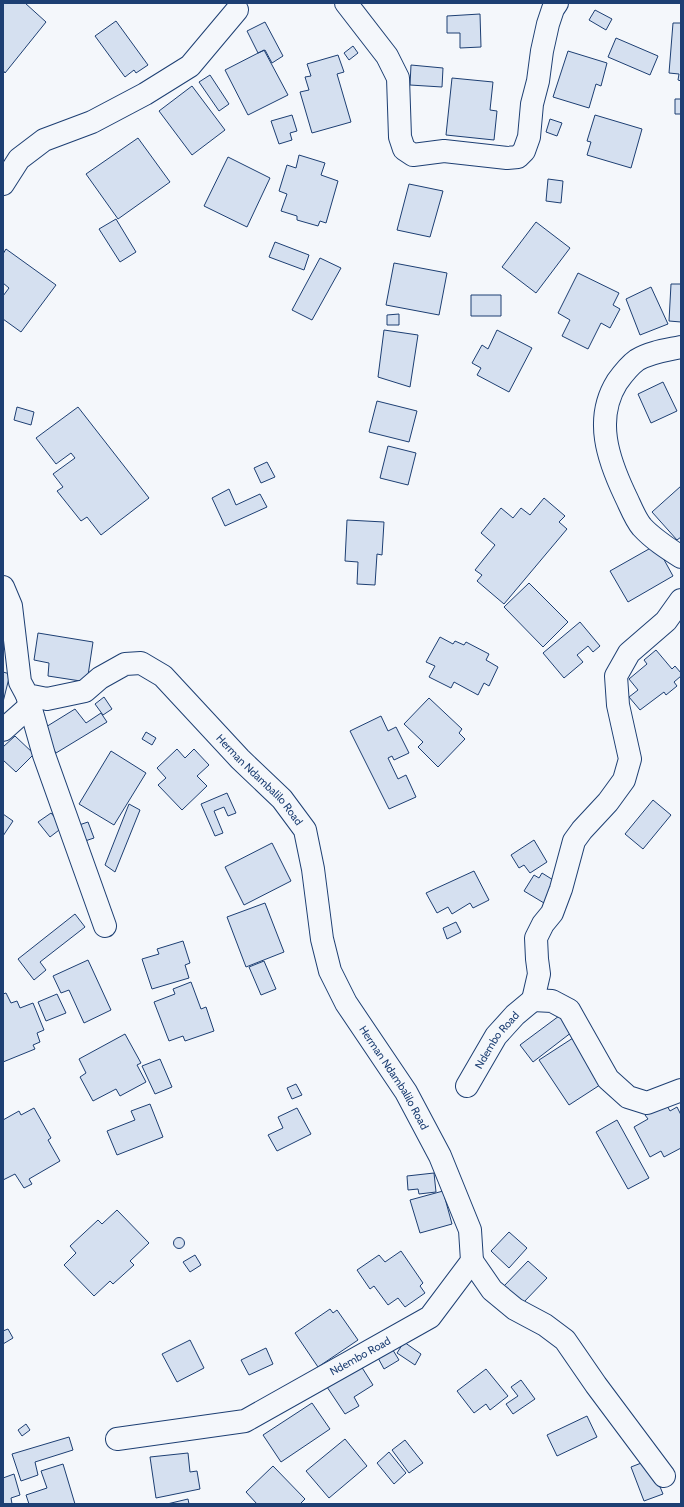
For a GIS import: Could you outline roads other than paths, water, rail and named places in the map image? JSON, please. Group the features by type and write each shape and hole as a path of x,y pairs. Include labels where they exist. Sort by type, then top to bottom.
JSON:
{"street":[{"path":"346,3 387,56 398,78 400,137 404,149 413,155 444,151 507,158 518,157 524,151 529,137 532,104 538,81 542,51 548,24 557,3"},
{"path":"3,184 19,159 44,140 92,122 145,94 190,66 237,10"},
{"path":"681,347 656,352 637,360 621,376 610,394 604,420 607,448 614,471 641,526 663,546 681,557"},
{"path":"3,587 11,606 20,682 29,701 44,754 105,926"},
{"path":"681,600 666,621 629,653 616,676 618,705 630,758 624,780 608,802 574,841 561,889 552,913 543,924 536,938 539,974 533,1000 552,1000 570,1010 608,1079 628,1097 647,1103 681,1090"},
{"name":"Herman Ndambalilo Road","path":"29,701 85,691 100,678 125,664 141,663 163,676 240,759 282,798 305,830 313,869 322,939 330,970 346,1003 406,1092 440,1156 470,1230 472,1261"},
{"path":"3,730 29,701"},
{"name":"Ndembo Road","path":"467,1086 496,1036 515,1015 533,1000"},
{"path":"472,1261 492,1290 515,1309 545,1325 565,1340 596,1385 664,1476"},
{"name":"Ndembo Road","path":"117,1439 245,1421 430,1317 472,1261"}]}
